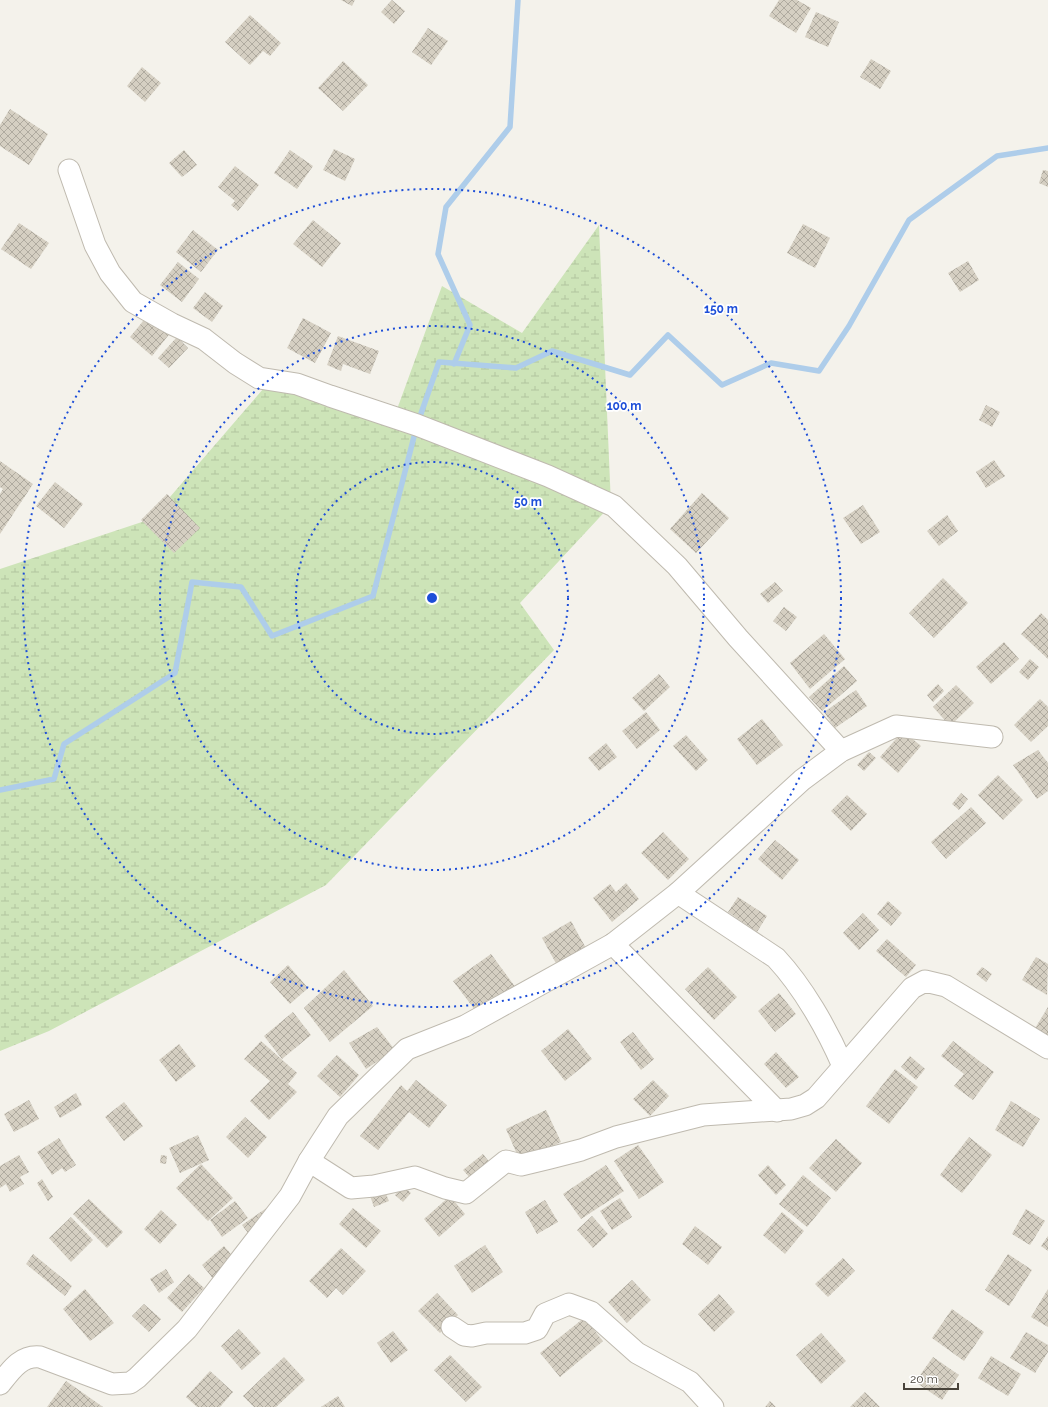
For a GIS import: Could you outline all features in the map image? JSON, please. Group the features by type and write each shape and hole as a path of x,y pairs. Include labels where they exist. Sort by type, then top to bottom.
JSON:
{"street":[{"path":"70,170 95,245 110,273 133,302 172,324 204,339 235,363 259,378 298,384 417,425 548,476 614,506 677,566 738,638 841,751"},
{"path":"0,1384 18,1363 34,1356 46,1359 112,1384 130,1383 137,1378 187,1329 290,1196 338,1116 407,1049 466,1026 613,944 678,893 802,780 841,751 896,726 992,737"},
{"path":"678,893 764,949 780,962 788,971 831,1038 843,1066"},
{"path":"613,944 776,1111"},
{"path":"310,1161 351,1188 374,1186 415,1177 445,1188 466,1193 506,1161 520,1164 550,1158 581,1150 616,1137 703,1115 776,1111 805,1105 816,1098 912,988 925,981 946,986 1048,1048"},
{"path":"452,1327 464,1335 472,1336 486,1333 525,1333 537,1329 545,1314 569,1304 591,1312 637,1353 656,1365 690,1382 713,1407"}],"green space":[{"path":"599,225 611,505 520,603 554,650 326,885 49,1031 0,1051 0,569 151,519 270,381 392,423 442,286 522,333"}],"building":[{"path":"341,0 355,0 352,6"},
{"path":"392,0 405,11 394,24 381,12"},
{"path":"779,0 797,0 811,8 796,33 769,16"},
{"path":"816,12 839,22 828,47 805,37"},
{"path":"250,15 281,43 270,56 263,51 250,65 225,42"},
{"path":"428,28 448,41 431,65 412,52"},
{"path":"871,59 891,71 880,89 860,77"},
{"path":"343,61 368,85 343,111 318,88"},
{"path":"142,67 161,83 145,102 127,86"},
{"path":"10,109 48,134 29,165 0,146 0,125"},
{"path":"334,149 355,159 345,181 323,170"},
{"path":"184,150 197,165 182,177 169,163"},
{"path":"290,150 313,166 297,189 274,173"},
{"path":"235,166 259,185 238,211 231,205 235,201 218,187"},
{"path":"1043,170 1048,171 1048,187 1039,183"},
{"path":"313,220 341,243 322,267 293,244"},
{"path":"19,223 49,243 31,269 1,249"},
{"path":"803,224 830,238 815,268 787,253"},
{"path":"193,230 218,250 201,272 176,252"},
{"path":"968,261 979,280 960,292 948,273"},
{"path":"178,262 199,279 182,302 160,285"},
{"path":"205,292 223,306 212,322 193,308"},
{"path":"149,314 171,332 152,356 130,337"},
{"path":"303,318 331,333 315,363 287,348"},
{"path":"338,336 379,351 370,374 343,364 341,371 327,365"},
{"path":"177,337 188,348 169,368 158,358"},
{"path":"986,405 1000,412 992,427 979,420"},
{"path":"994,460 1005,476 986,488 976,472"},
{"path":"0,461 33,484 0,534 0,494 3,489 0,487"},
{"path":"55,482 83,504 64,528 36,506"},
{"path":"702,493 729,518 696,553 670,529"},
{"path":"167,494 200,528 174,553 141,520"},
{"path":"863,505 880,532 861,544 843,518"},
{"path":"947,515 958,531 939,546 927,531"},
{"path":"943,578 968,603 934,638 909,613"},
{"path":"775,582 783,591 768,603 760,594"},
{"path":"784,607 797,617 786,631 773,621"},
{"path":"1041,613 1048,620 1048,659 1021,634"},
{"path":"824,634 845,659 810,689 790,663"},
{"path":"1004,642 1019,659 991,684 976,667"},
{"path":"1030,659 1039,667 1028,680 1019,672"},
{"path":"844,666 857,681 822,711 809,697"},
{"path":"659,674 670,687 644,711 632,698"},
{"path":"938,684 944,691 933,702 927,695"},
{"path":"956,685 974,703 950,726 933,707"},
{"path":"856,690 867,706 835,728 824,712"},
{"path":"1040,699 1048,707 1048,726 1031,742 1014,725"},
{"path":"646,712 660,730 637,749 622,731"},
{"path":"762,719 783,745 757,765 737,739"},
{"path":"903,731 921,746 898,773 880,757"},
{"path":"686,735 708,760 696,771 673,746"},
{"path":"606,743 617,757 599,771 588,758"},
{"path":"1038,750 1048,763 1048,791 1037,799 1013,765"},
{"path":"869,752 876,758 864,771 857,765"},
{"path":"998,775 1023,800 1003,820 978,795"},
{"path":"961,793 968,799 959,810 952,804"},
{"path":"847,795 867,814 851,831 831,811"},
{"path":"971,807 986,823 946,859 931,842"},
{"path":"663,832 689,859 668,880 641,853"},
{"path":"775,840 799,860 782,880 758,859"},
{"path":"626,883 639,899 612,922 593,898 610,884 616,892"},
{"path":"738,897 767,916 757,932 728,912"},
{"path":"888,901 902,913 891,926 877,914"},
{"path":"863,913 879,930 859,950 843,933"},
{"path":"571,921 587,950 558,967 542,938"},
{"path":"887,939 916,965 906,977 876,951"},
{"path":"491,954 516,988 492,1005 488,1000 475,1010 453,981"},
{"path":"1036,957 1048,964 1047,995 1022,980"},
{"path":"288,965 308,988 290,1004 270,982"},
{"path":"708,967 737,997 714,1020 685,989"},
{"path":"982,967 992,974 986,982 976,974"},
{"path":"344,970 373,1006 330,1042 304,1008"},
{"path":"779,993 796,1014 775,1032 758,1011"},
{"path":"1048,1007 1048,1038 1034,1030"},
{"path":"293,1012 311,1035 282,1059 264,1036"},
{"path":"377,1027 395,1050 366,1069 349,1043"},
{"path":"568,1029 592,1059 565,1081 541,1051"},
{"path":"633,1032 654,1059 641,1070 620,1042"},
{"path":"261,1041 297,1073 288,1084 297,1092 269,1120 250,1101 270,1081 244,1059"},
{"path":"953,1041 994,1072 973,1100 954,1086 964,1074 941,1056"},
{"path":"179,1044 196,1066 176,1082 159,1060"},
{"path":"776,1052 799,1077 786,1088 764,1064"},
{"path":"337,1055 359,1075 340,1097 317,1076"},
{"path":"910,1056 925,1069 916,1080 901,1067"},
{"path":"895,1069 918,1087 889,1124 866,1106"},
{"path":"416,1080 447,1105 429,1128 409,1112 378,1150 360,1136 401,1085 407,1091"},
{"path":"653,1080 669,1096 650,1116 633,1099"},
{"path":"76,1093 82,1105 60,1118 54,1107"},
{"path":"29,1100 39,1119 14,1132 4,1114"},
{"path":"1011,1101 1040,1119 1023,1147 995,1130"},
{"path":"124,1102 143,1126 124,1141 105,1117"},
{"path":"546,1110 561,1142 520,1161 506,1129"},
{"path":"245,1117 267,1137 248,1158 226,1137"},
{"path":"198,1135 209,1160 180,1173 169,1148"},
{"path":"969,1137 992,1155 962,1193 940,1175"},
{"path":"59,1138 76,1165 65,1172 62,1168 52,1175 37,1152"},
{"path":"836,1139 862,1163 836,1192 809,1168"},
{"path":"638,1145 664,1182 639,1199 614,1161"},
{"path":"483,1154 490,1163 471,1179 463,1170"},
{"path":"19,1155 29,1172 20,1177 24,1184 10,1192 6,1184 0,1188 0,1166"},
{"path":"161,1155 167,1156 166,1164 160,1163"},
{"path":"201,1164 233,1198 208,1221 176,1188"},
{"path":"606,1165 624,1191 581,1219 563,1194"},
{"path":"768,1165 786,1185 776,1195 758,1175"},
{"path":"803,1175 831,1198 807,1227 779,1204"},
{"path":"42,1179 53,1197 48,1201 37,1183"},
{"path":"403,1186 411,1193 403,1202 395,1195"},
{"path":"383,1187 389,1201 374,1207 369,1193"},
{"path":"450,1196 465,1214 439,1237 424,1219"},
{"path":"620,1198 632,1217 612,1230 600,1211"},
{"path":"89,1199 123,1232 107,1248 73,1214"},
{"path":"545,1200 558,1222 537,1234 525,1212"},
{"path":"235,1201 248,1218 222,1237 210,1220"},
{"path":"268,1207 281,1226 257,1245 242,1225"},
{"path":"353,1208 381,1231 366,1248 339,1224"},
{"path":"1026,1209 1045,1221 1030,1245 1012,1234"},
{"path":"161,1210 177,1225 160,1244 144,1229"},
{"path":"782,1212 804,1231 785,1254 763,1235"},
{"path":"592,1216 608,1234 593,1248 577,1230"},
{"path":"71,1217 93,1240 71,1262 49,1238"},
{"path":"695,1226 722,1247 708,1265 682,1244"},
{"path":"1048,1236 1048,1251 1041,1246"},
{"path":"485,1245 503,1272 472,1293 454,1266"},
{"path":"224,1246 242,1267 219,1286 202,1265"},
{"path":"341,1248 366,1271 343,1295 336,1288 327,1298 309,1281"},
{"path":"33,1254 72,1286 65,1296 26,1264"},
{"path":"1008,1254 1032,1270 1009,1306 985,1290"},
{"path":"843,1258 855,1271 828,1297 815,1284"},
{"path":"166,1269 174,1282 159,1293 150,1279"},
{"path":"189,1274 204,1288 182,1312 167,1298"},
{"path":"632,1280 651,1300 627,1323 608,1302"},
{"path":"85,1289 114,1323 90,1341 63,1309"},
{"path":"1048,1289 1048,1327 1031,1317"},
{"path":"437,1293 458,1315 440,1333 418,1311"},
{"path":"719,1294 735,1312 714,1332 698,1314"},
{"path":"144,1304 161,1319 149,1332 132,1316"},
{"path":"952,1309 984,1332 964,1361 932,1338"},
{"path":"584,1318 603,1341 560,1377 540,1353"},
{"path":"239,1329 261,1353 242,1370 221,1346"},
{"path":"393,1331 408,1350 391,1363 377,1343"},
{"path":"1026,1332 1048,1345 1048,1352 1035,1373 1010,1358"},
{"path":"821,1333 846,1361 821,1384 796,1355"},
{"path":"450,1355 482,1387 466,1402 434,1370"},
{"path":"991,1356 1021,1374 1008,1396 978,1378"},
{"path":"284,1357 305,1380 276,1407 254,1407 243,1396"},
{"path":"933,1357 959,1375 942,1400 915,1382"},
{"path":"210,1371 233,1392 220,1407 197,1407 186,1397"},
{"path":"66,1381 103,1407 47,1407"},
{"path":"865,1392 880,1407 850,1407"},
{"path":"338,1396 345,1407 321,1407"},
{"path":"770,1401 776,1407 765,1407"}],"waterway":[{"path":"454,364 470,325 438,254 446,207 510,127 518,0"},
{"path":"0,790 54,779 64,744 175,673 192,582 241,587 272,636 373,596 417,425 439,362 516,368 552,351 630,375 668,335 722,385 771,363 819,371 849,326 909,220 997,156 1048,148"}]}
